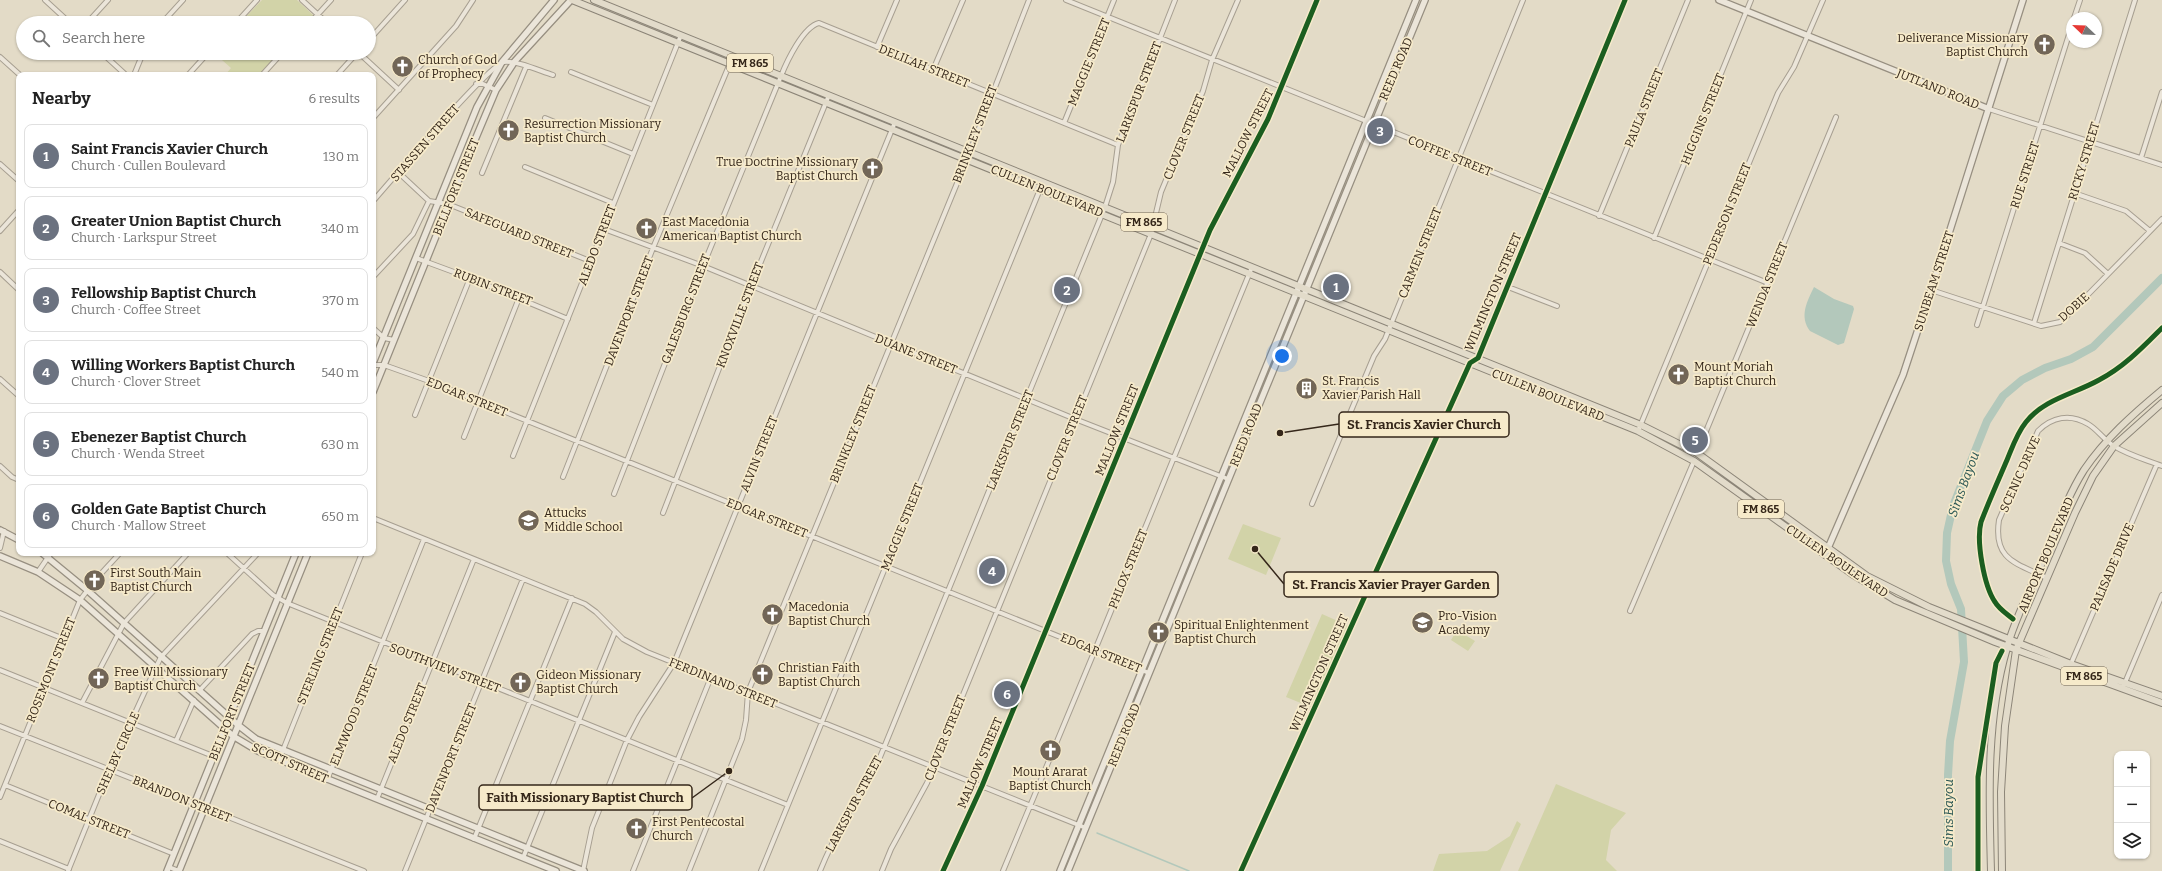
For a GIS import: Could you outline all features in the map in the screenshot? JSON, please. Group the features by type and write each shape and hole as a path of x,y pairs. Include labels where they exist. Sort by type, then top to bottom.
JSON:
{"main road":[{"name":"BELLFORT STREET","path":"376,357 438,203 488,86 502,62 554,0"},
{"name":"BELLFORT STREET","path":"376,384 448,204 496,90 515,61 572,0"},
{"name":"CULLEN BOULEVARD","path":"572,0 1638,431 1694,461 1873,588 1930,616 2007,647 2162,703"},
{"name":"CULLEN BOULEVARD","path":"594,0 1641,424 1697,453 1867,576 1929,607 2071,664 2162,696"},
{"name":"REED ROAD","path":"1068,871 1086,828 1120,724 1416,0"},
{"name":"REED ROAD","path":"1060,871 1079,826 1127,727 1425,0"},
{"name":"JUTLAND ROAD","path":"1719,0 1989,110"},
{"name":"SUNBEAM STREET","path":"1825,555 1903,375 1932,290 2023,0"},
{"path":"1401,36 1409,39"},
{"path":"463,143 472,147"},
{"path":"1326,220 1333,223"},
{"path":"1269,359 1276,362"},
{"path":"1535,390 1537,382"},
{"name":"AIRPORT BOULEVARD","path":"1991,871 1990,783 1994,725 2007,647 2065,508 2083,472 2107,440 2137,411 2162,390"},
{"path":"1587,403 1589,411"},
{"name":"AIRPORT BOULEVARD","path":"2002,871 2001,792 2005,726 2016,650 2075,513 2093,476 2114,446 2162,403"},
{"path":"1245,418 1252,421"},
{"path":"1727,484 1734,485 1749,495 1752,493"},
{"path":"2065,508 2075,513"},
{"path":"1785,526 1789,520"},
{"path":"2,531 16,538"},
{"path":"1199,531 1206,534"},
{"name":"SCOTT STREET","path":"0,556 38,572 80,600 233,736 258,751 556,871"},
{"name":"SCOTT STREET","path":"49,556 199,691 256,739 583,871"},
{"name":"BELLFORT STREET","path":"168,869 295,556"},
{"name":"BELLFORT STREET","path":"179,871 307,556"},
{"path":"1180,577 1187,580"},
{"path":"1918,610 1920,603"},
{"path":"1161,623 1168,626"},
{"path":"258,648 268,652"},
{"path":"1120,724 1127,727"},
{"path":"1994,725 2005,726"}],"street":[{"path":"45,0 62,16"},
{"path":"93,16 108,0"},
{"path":"168,16 182,0"},
{"path":"242,16 257,0"},
{"path":"302,0 318,15 331,0"},
{"path":"376,32 405,0"},
{"path":"376,115 456,26 473,0"},
{"path":"877,47 897,0"},
{"path":"933,70 962,0"},
{"name":"BRINKLEY STREET","path":"689,871 742,739 746,720 748,692 969,152 1029,0"},
{"name":"COFFEE STREET","path":"1066,0 1458,160 1768,283"},
{"name":"MAGGIE STREET","path":"1064,123 1114,0"},
{"name":"LARKSPUR STREET","path":"820,871 832,842 849,809 876,767 1027,399 1105,207 1113,182 1118,145 1175,0"},
{"name":"CLOVER STREET","path":"882,871 891,849 927,783 1151,234 1161,192 1203,91 1212,60 1238,0"},
{"name":"MALLOW STREET","path":"943,871 982,786 1203,246 1227,196 1268,119 1317,0"},
{"name":"CARMEN STREET","path":"1312,504 1374,356 1392,323 1523,0"},
{"name":"WILMINGTON STREET","path":"1241,871 1470,363 1478,358 1625,0"},
{"name":"PAULA STREET","path":"1599,216 1688,0"},
{"name":"HIGGINS STREET","path":"1654,238 1751,0"},
{"name":"PEDERSON STREET","path":"1638,431 1778,93 1794,67 1823,0"},
{"path":"2076,12 2080,0"},
{"name":"RICKY STREET","path":"2034,323 2135,0"},
{"name":"GALESBURG STREET","path":"614,494 703,266 780,76 800,41 815,24 819,24"},
{"name":"DELILAH STREET","path":"819,24 1118,145"},
{"name":"ALEDO STREET","path":"513,456 613,203 682,35"},
{"name":"RUE STREET","path":"1977,325 2066,44"},
{"name":"DAVENPORT STREET","path":"563,477 653,248 732,56"},
{"path":"0,57 17,72"},
{"path":"110,60 123,72"},
{"path":"135,72 141,60"},
{"path":"191,72 202,60"},
{"path":"265,72 276,60"},
{"path":"339,72 351,60"},
{"path":"366,60 399,90"},
{"path":"502,62 515,61 526,67 553,75"},
{"name":"STASSEN STREET","path":"376,198 476,84 502,62"},
{"path":"482,173 526,67"},
{"path":"571,72 653,105"},
{"path":"476,84 488,86 496,90"},
{"path":"2141,158 2162,92"},
{"name":"KNOXVILLE STREET","path":"663,513 751,286 829,95"},
{"name":"JUTLAND ROAD","path":"1989,110 2041,125 2162,165"},
{"name":"WENDA STREET","path":"1697,453 1836,117"},
{"path":"545,118 633,154"},
{"name":"ALVIN STREET","path":"583,871 592,828 627,740 639,717 674,664 896,122"},
{"path":"0,164 16,178"},
{"path":"525,167 613,203"},
{"path":"376,274 413,234 429,201 399,173"},
{"name":"MAGGIE STREET","path":"761,871 1043,182"},
{"path":"2074,193 2126,211 2150,231"},
{"name":"SAFEGUARD STREET","path":"429,201 448,204 590,261"},
{"path":"0,231 16,213"},
{"name":"DOBIE","path":"1932,290 2041,326 2060,322 2162,219"},
{"name":"DUANE STREET","path":"604,229 703,266 1075,419 1228,479"},
{"path":"2059,243 2084,253 2108,274"},
{"name":"RUBIN STREET","path":"416,258 470,278 568,319"},
{"name":"PHLOX STREET","path":"1003,871 1252,266"},
{"path":"0,272 16,287"},
{"path":"415,415 470,278"},
{"path":"1508,287 1557,306"},
{"path":"464,437 518,298"},
{"path":"376,331 384,338 394,340"},
{"path":"376,364 384,364"},
{"name":"EDGAR STREET","path":"384,364 948,590 1149,673"},
{"path":"0,378 16,393"},
{"name":"SCENIC DRIVE","path":"2047,578 2014,562 2003,552 1997,535 1999,520 2038,431 2046,423 2058,418 2074,418 2088,424 2114,446 2162,466"},
{"path":"1630,611 1694,461"},
{"name":"PALISADE DRIVE","path":"2068,670 2156,464"},
{"path":"0,466 16,478"},
{"name":"FERDINAND STREET","path":"376,520 572,598 591,608 615,632 637,648 1086,828"},
{"path":"0,548 2,531"},
{"name":"ELMWOOD STREET","path":"328,780 424,539"},
{"path":"38,572 46,556"},
{"name":"ROSEMONT STREET","path":"0,797 80,600 86,590 117,556"},
{"path":"82,703 124,623 185,556"},
{"name":"SOUTHVIEW STREET","path":"230,556 278,598 288,603 382,643 579,720 788,805"},
{"name":"SHELBY CIRCLE","path":"68,870 109,770 156,667 162,657 255,556"},
{"name":"STERLING STREET","path":"279,760 361,556"},
{"name":"ALEDO STREET","path":"377,799 474,559"},
{"name":"DAVENPORT STREET","path":"405,871 523,579"},
{"path":"2122,689 2162,595"},
{"path":"474,839 572,598"},
{"path":"0,613 64,639"},
{"path":"199,691 252,634 258,631 264,631"},
{"path":"523,858 615,632"},
{"path":"0,670 131,724 214,756"},
{"path":"632,871 711,677"},
{"path":"176,741 194,700"},
{"name":"BRANDON STREET","path":"0,726 364,871"},
{"name":"COMAL STREET","path":"5,785 174,854"},
{"path":"0,841 68,870"},
{"path":"168,869 179,871"}],"green space":[{"path":"262,0 297,0 314,16 247,16"},
{"path":"222,60 273,60 262,72 228,72 231,68"},
{"path":"1243,524 1281,538 1266,575 1228,559"},
{"path":"1322,614 1349,626 1313,708 1286,697"},
{"path":"1457,630 1475,641 1468,651 1451,640"},
{"path":"1556,784 1626,813 1611,830 1606,860 1617,871 1518,871"},
{"path":"1517,821 1521,824 1500,871 1433,871 1439,854 1487,851 1510,836"}],"shaded area":[{"path":"1814,287 1834,299 1853,306 1854,309 1844,343 1838,345 1810,331 1805,320 1805,309"}],"waterway":[{"name":"Sims Bayou","path":"1948,871 1948,775 1950,741 1964,662 1961,609 1951,584 1946,561 1947,533 1953,506 1987,421 2003,396 2022,380 2045,368 2071,359 2093,347 2162,278"},
{"path":"1097,833 1189,871"}],"cycle path":[{"path":"943,871 982,786 1210,230 1268,119 1317,0"},
{"path":"1241,871 1470,363 1478,358 1625,0"},
{"path":"2013,619 1997,605 1987,585 1980,551 1980,530 1984,514 2017,436 2026,422 2041,408 2050,402 2108,375 2133,356 2162,328"},
{"path":"1978,871 1978,777 1996,663 2002,651"}],"place":[{"name":"Deliverance Missionary Baptist Church","path":"2044,45"},
{"name":"Church of God of Prophecy","path":"402,67"},
{"name":"Resurrection Missionary Baptist Church","path":"509,131"},
{"name":"Fellowship Baptist Church","path":"1380,131"},
{"name":"True Doctrine Missionary Baptist Church","path":"873,169"},
{"name":"East Macedonia American Baptist Church","path":"646,229"},
{"name":"Saint Francis Xavier Church","path":"1336,287"},
{"name":"Greater Union Baptist Church","path":"1067,290"},
{"name":"Mount Moriah Baptist Church","path":"1678,374"},
{"name":"St. Francis Xavier Parish Hall","path":"1306,388"},
{"name":"St. Francis Xavier Church","path":"1280,433"},
{"name":"Ebenezer Baptist Church","path":"1695,440"},
{"name":"Attucks Middle School","path":"529,520"},
{"name":"St. Francis Xavier Prayer Garden","path":"1255,549"},
{"name":"Willing Workers Baptist Church","path":"992,571"},
{"name":"First South Main Baptist Church","path":"95,580"},
{"name":"Macedonia Baptist Church","path":"773,614"},
{"name":"Pro-Vision Academy","path":"1422,623"},
{"name":"Spiritual Enlightenment Baptist Church","path":"1158,632"},
{"name":"Christian Faith Baptist Church","path":"762,675"},
{"name":"Free Will Missionary Baptist Church","path":"98,679"},
{"name":"Gideon Missionary Baptist Church","path":"521,682"},
{"name":"Golden Gate Baptist Church","path":"1007,694"},
{"name":"Mount Ararat Baptist Church","path":"1050,751"},
{"name":"Faith Missionary Baptist Church","path":"729,771"},
{"name":"First Pentecostal Church","path":"637,829"}]}
